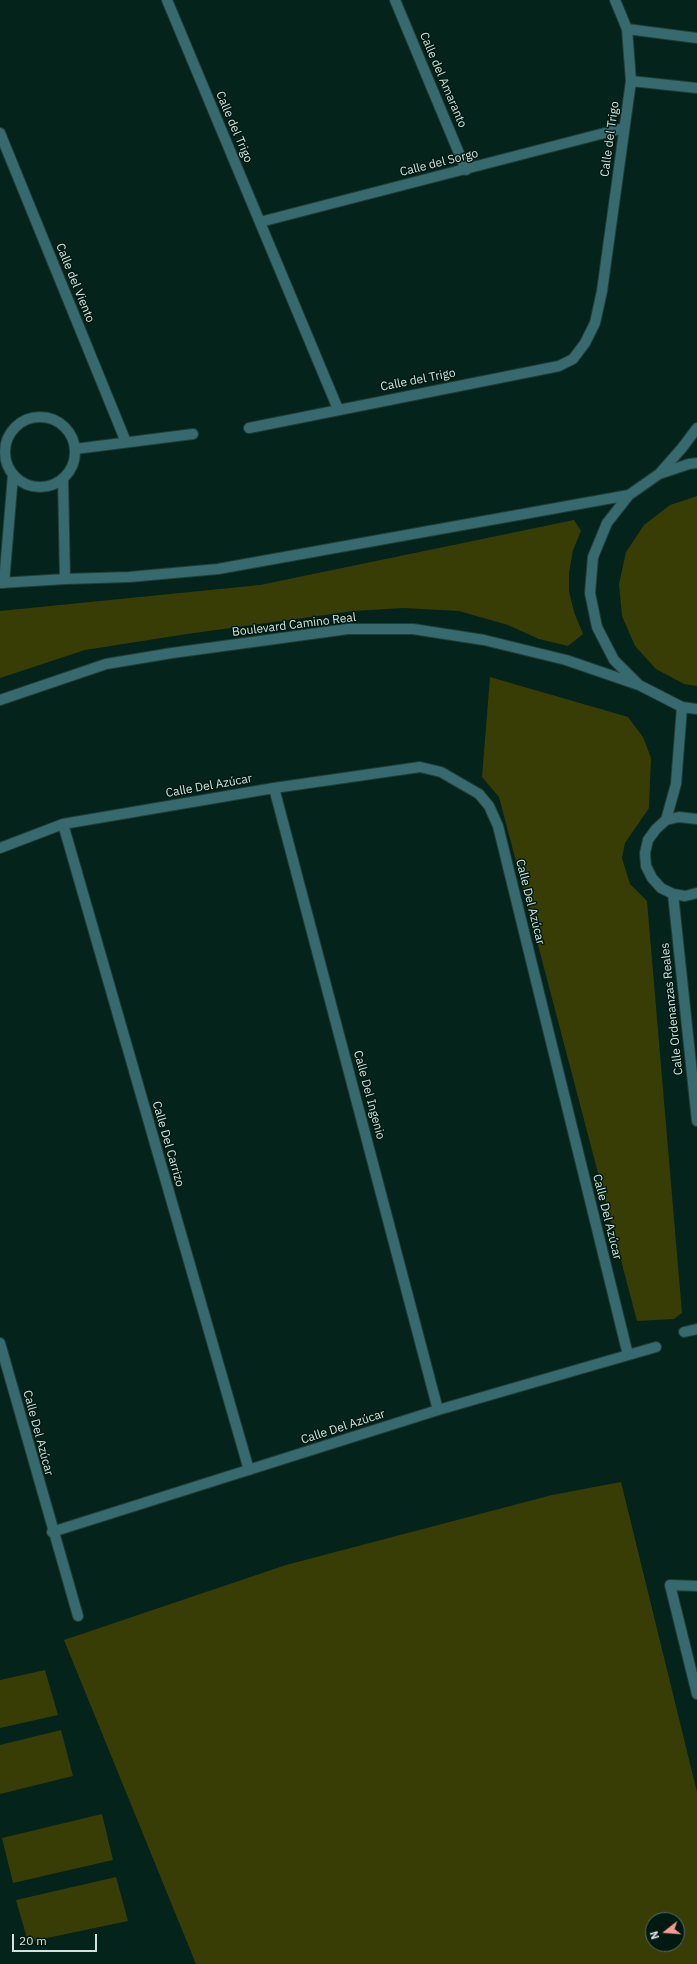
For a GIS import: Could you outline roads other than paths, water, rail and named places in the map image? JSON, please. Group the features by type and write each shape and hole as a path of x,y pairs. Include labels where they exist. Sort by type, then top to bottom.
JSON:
{"street":[{"name":"Calle del Trigo","path":"167,0 338,409 559,366 573,358 585,343 595,323 602,291 631,81 628,29 616,0"},
{"name":"Calle del Amaranto","path":"395,0 466,170"},
{"path":"628,29 697,38"},
{"path":"631,81 697,88"},
{"name":"Calle del Sorgo","path":"260,222 624,128"},
{"name":"Calle del Viento","path":"0,133 126,442"},
{"path":"249,428 338,409"},
{"path":"44,417 55,421 65,428 72,438 75,449 74,460 70,470 63,479 54,485 43,488 32,487 21,482 13,475 2,453 12,431 26,420 44,417"},
{"path":"697,428 659,474 629,495 607,524 593,557 590,592 597,628 614,660 639,685 682,707 697,709"},
{"path":"75,449 193,434"},
{"path":"659,474 689,464 697,463"},
{"path":"13,475 2,583 129,577 218,569 629,495"},
{"path":"63,479 65,579"},
{"name":"Boulevard Camino Real","path":"0,700 106,664 172,653 348,629 413,629 484,640 566,660 639,685"},
{"path":"666,820 676,784 682,707"},
{"name":"Calle Del Azúcar","path":"0,848 63,824 274,788 420,767 441,772 464,784 478,794 489,806 498,826 628,1355 438,1410 52,1532 0,1342"},
{"name":"Calle Del Ingenio","path":"274,788 438,1410"},
{"path":"697,819 679,817 666,820 656,828 648,840 646,859 652,878 661,888 673,894 685,896 697,893"},
{"name":"Calle Del Carrizo","path":"63,824 249,1470"},
{"name":"Calle Ordenanzas Reales","path":"673,894 697,1121"},
{"path":"684,1332 697,1329"},
{"path":"628,1355 656,1348"},
{"path":"52,1532 78,1616"},
{"path":"697,1586 670,1585 697,1694"}]}
